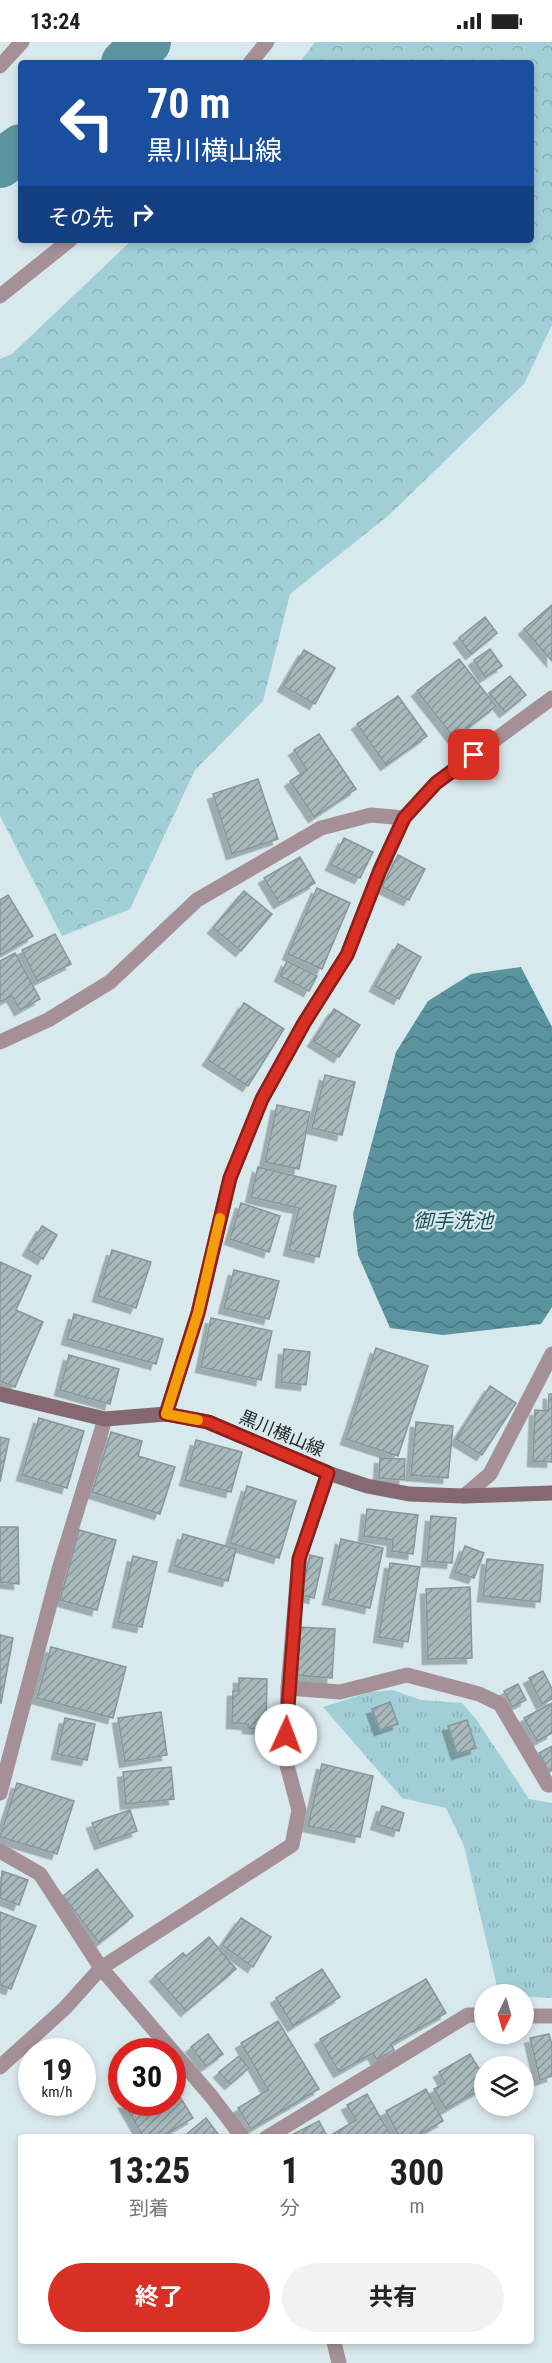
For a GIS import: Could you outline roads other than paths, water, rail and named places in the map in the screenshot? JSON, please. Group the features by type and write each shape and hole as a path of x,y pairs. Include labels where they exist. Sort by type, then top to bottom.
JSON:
{"main road":[{"name":"黒川横山線","path":"0,1394 105,1419 166,1414 208,1422 328,1473 367,1486 409,1494 464,1496 552,1493"}],"street":[{"path":"0,66 22,42"},
{"path":"252,60 267,42"},
{"path":"0,296 65,243"},
{"path":"166,1414 198,1313 230,1178 262,1099 304,1023 347,955 380,870 404,818 436,783 551,700"},
{"path":"0,1042 48,1020 110,982 197,900 321,828 371,815 404,818"},
{"path":"464,1496 490,1474 552,1354"},
{"path":"0,1793 60,1566 105,1419"},
{"path":"0,2067 65,2008 101,1968 292,1845 299,1810 285,1758 288,1688 299,1559 328,1473"},
{"path":"288,1688 340,1692 407,1675 479,1694 500,1704 548,1785 552,1785"},
{"path":"0,1851 40,1874 101,1968 211,2096 240,2134"},
{"path":"273,2134 468,2015 474,2015"},
{"path":"534,2016 552,2016"},
{"path":"334,2344 339,2363"}],"water":[{"name":"御手洗池","path":"521,967 552,1027 552,1307 541,1324 443,1335 390,1328 358,1255 353,1214 396,1052 428,1001 471,974"}],"waterway":[{"path":"128,60 147,42"},
{"path":"0,164 18,150"}]}
